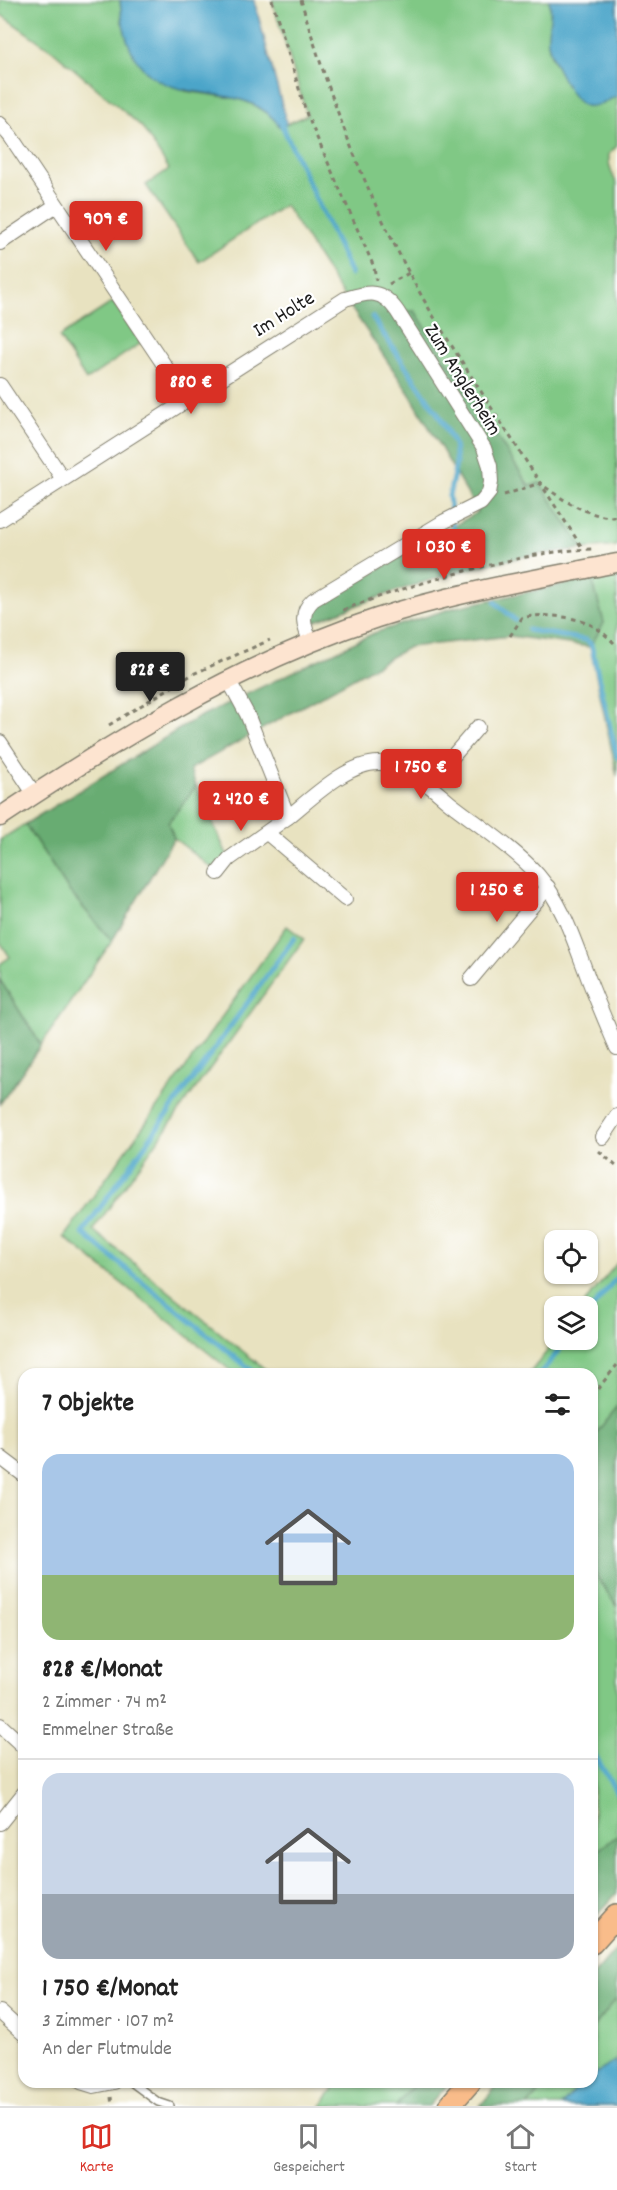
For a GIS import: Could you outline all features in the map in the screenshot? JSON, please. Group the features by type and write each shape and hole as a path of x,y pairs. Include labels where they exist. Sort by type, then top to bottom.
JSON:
{"main road":[{"path":"598,1936 617,1915"},
{"path":"449,2106 466,2088"}],"street":[{"path":"0,124 187,399"},
{"path":"0,243 55,206"},
{"name":"Im Holte","path":"0,519 345,299 365,293 379,294"},
{"name":"Zum Anglerheim","path":"379,294 390,301 484,448 490,466 489,493"},
{"path":"0,385 63,479"},
{"path":"311,643 304,626 306,606 321,594 443,522 481,503 489,493"},
{"path":"0,818 174,709 228,679 311,643 378,618 456,596 617,563"},
{"path":"228,679 255,732 288,817"},
{"path":"428,785 478,727"},
{"path":"0,742 35,795"},
{"path":"218,873 229,859 350,770 381,762 401,768 428,785 528,865 548,887 564,915 617,1047"},
{"path":"267,833 345,899"},
{"path":"471,979 548,887"},
{"path":"603,1137 617,1116"},
{"path":"0,1457 18,1470"},
{"path":"0,1725 18,1742"},
{"path":"0,1823 18,1800"},
{"path":"0,2012 18,2028"}],"lane":[{"path":"139,2088 158,2102 170,2106"}],"path":[{"path":"272,0 307,115 374,267 379,294"},
{"path":"301,0 318,61 353,151 392,240 465,367 583,549"},
{"path":"379,294 389,284 409,273"},
{"path":"489,493 503,495 540,483"},
{"path":"540,483 560,498 586,511 617,517"},
{"path":"510,636 522,618 560,617 586,622 599,629 617,646"},
{"path":"603,1137 599,1153 617,1167"},
{"path":"598,1389 617,1365"}],"green space":[{"path":"0,0 120,0 122,23 185,91 241,99 274,117 280,127 307,115 272,0 549,0 551,14 549,49 558,68 565,77 599,104 617,96 617,146 609,154 609,158 617,184 617,546 583,549 540,483 530,486 397,311 345,299 285,205 199,262 146,185 169,169 142,127 53,51 0,14"},
{"path":"365,293 397,311 415,311 529,486 540,483 583,549 511,559 476,567 406,588 304,626 306,606 327,599 478,512 411,396 345,299"},
{"path":"113,302 141,343 86,380 59,337"},
{"path":"617,574 617,776 590,647 604,623 592,579"},
{"path":"592,579 604,623 590,647 510,636 409,647 190,769 196,786 168,823 174,838 112,941 69,891 25,824 197,718 374,633 456,607"},
{"path":"196,786 229,859 218,873 174,838 168,823"},
{"path":"25,824 69,891 112,941 41,1045 0,980 0,964 10,957 0,942 0,840"},
{"path":"287,926 304,939 93,1230 264,1368 228,1368 64,1237"},
{"path":"0,980 41,1045 0,1104"},
{"path":"617,1263 617,1407 598,1431 598,1368 534,1368 548,1350 598,1350 598,1296 590,1296"},
{"path":"617,1407 617,1607 598,1578 598,1431"},
{"path":"598,1578 617,1607 617,1836 598,1850"},
{"path":"617,1836 617,1893 598,1914 598,1850"},
{"path":"617,1948 617,1998 598,2022 598,1970"},
{"path":"617,1998 617,2106 527,2106 542,2088 598,2088 598,2022"},
{"path":"334,2088 411,2088 396,2106 321,2106"},
{"path":"411,2088 445,2088 429,2106 396,2106"},
{"path":"495,2088 542,2088 527,2106 480,2106"}],"water":[{"path":"120,0 254,0 287,124 280,127 261,108 238,99 187,90 163,83 143,68 128,42"},
{"path":"549,0 617,0 617,96 598,105 586,106 580,103 568,89 557,68 548,42 551,11"},
{"path":"617,2060 617,2106 561,2106 578,2088 598,2088 598,2072"}],"waterway":[{"path":"280,121 351,274"},
{"path":"372,317 440,417 454,444 456,464 449,496 453,530 465,557"},
{"path":"495,602 515,620"},
{"path":"528,630 586,640 591,644 617,757"},
{"path":"249,1368 82,1233 294,938"},
{"path":"598,1301 617,1277"},
{"path":"545,1368 559,1350"},
{"path":"598,1760 617,1793"}]}
